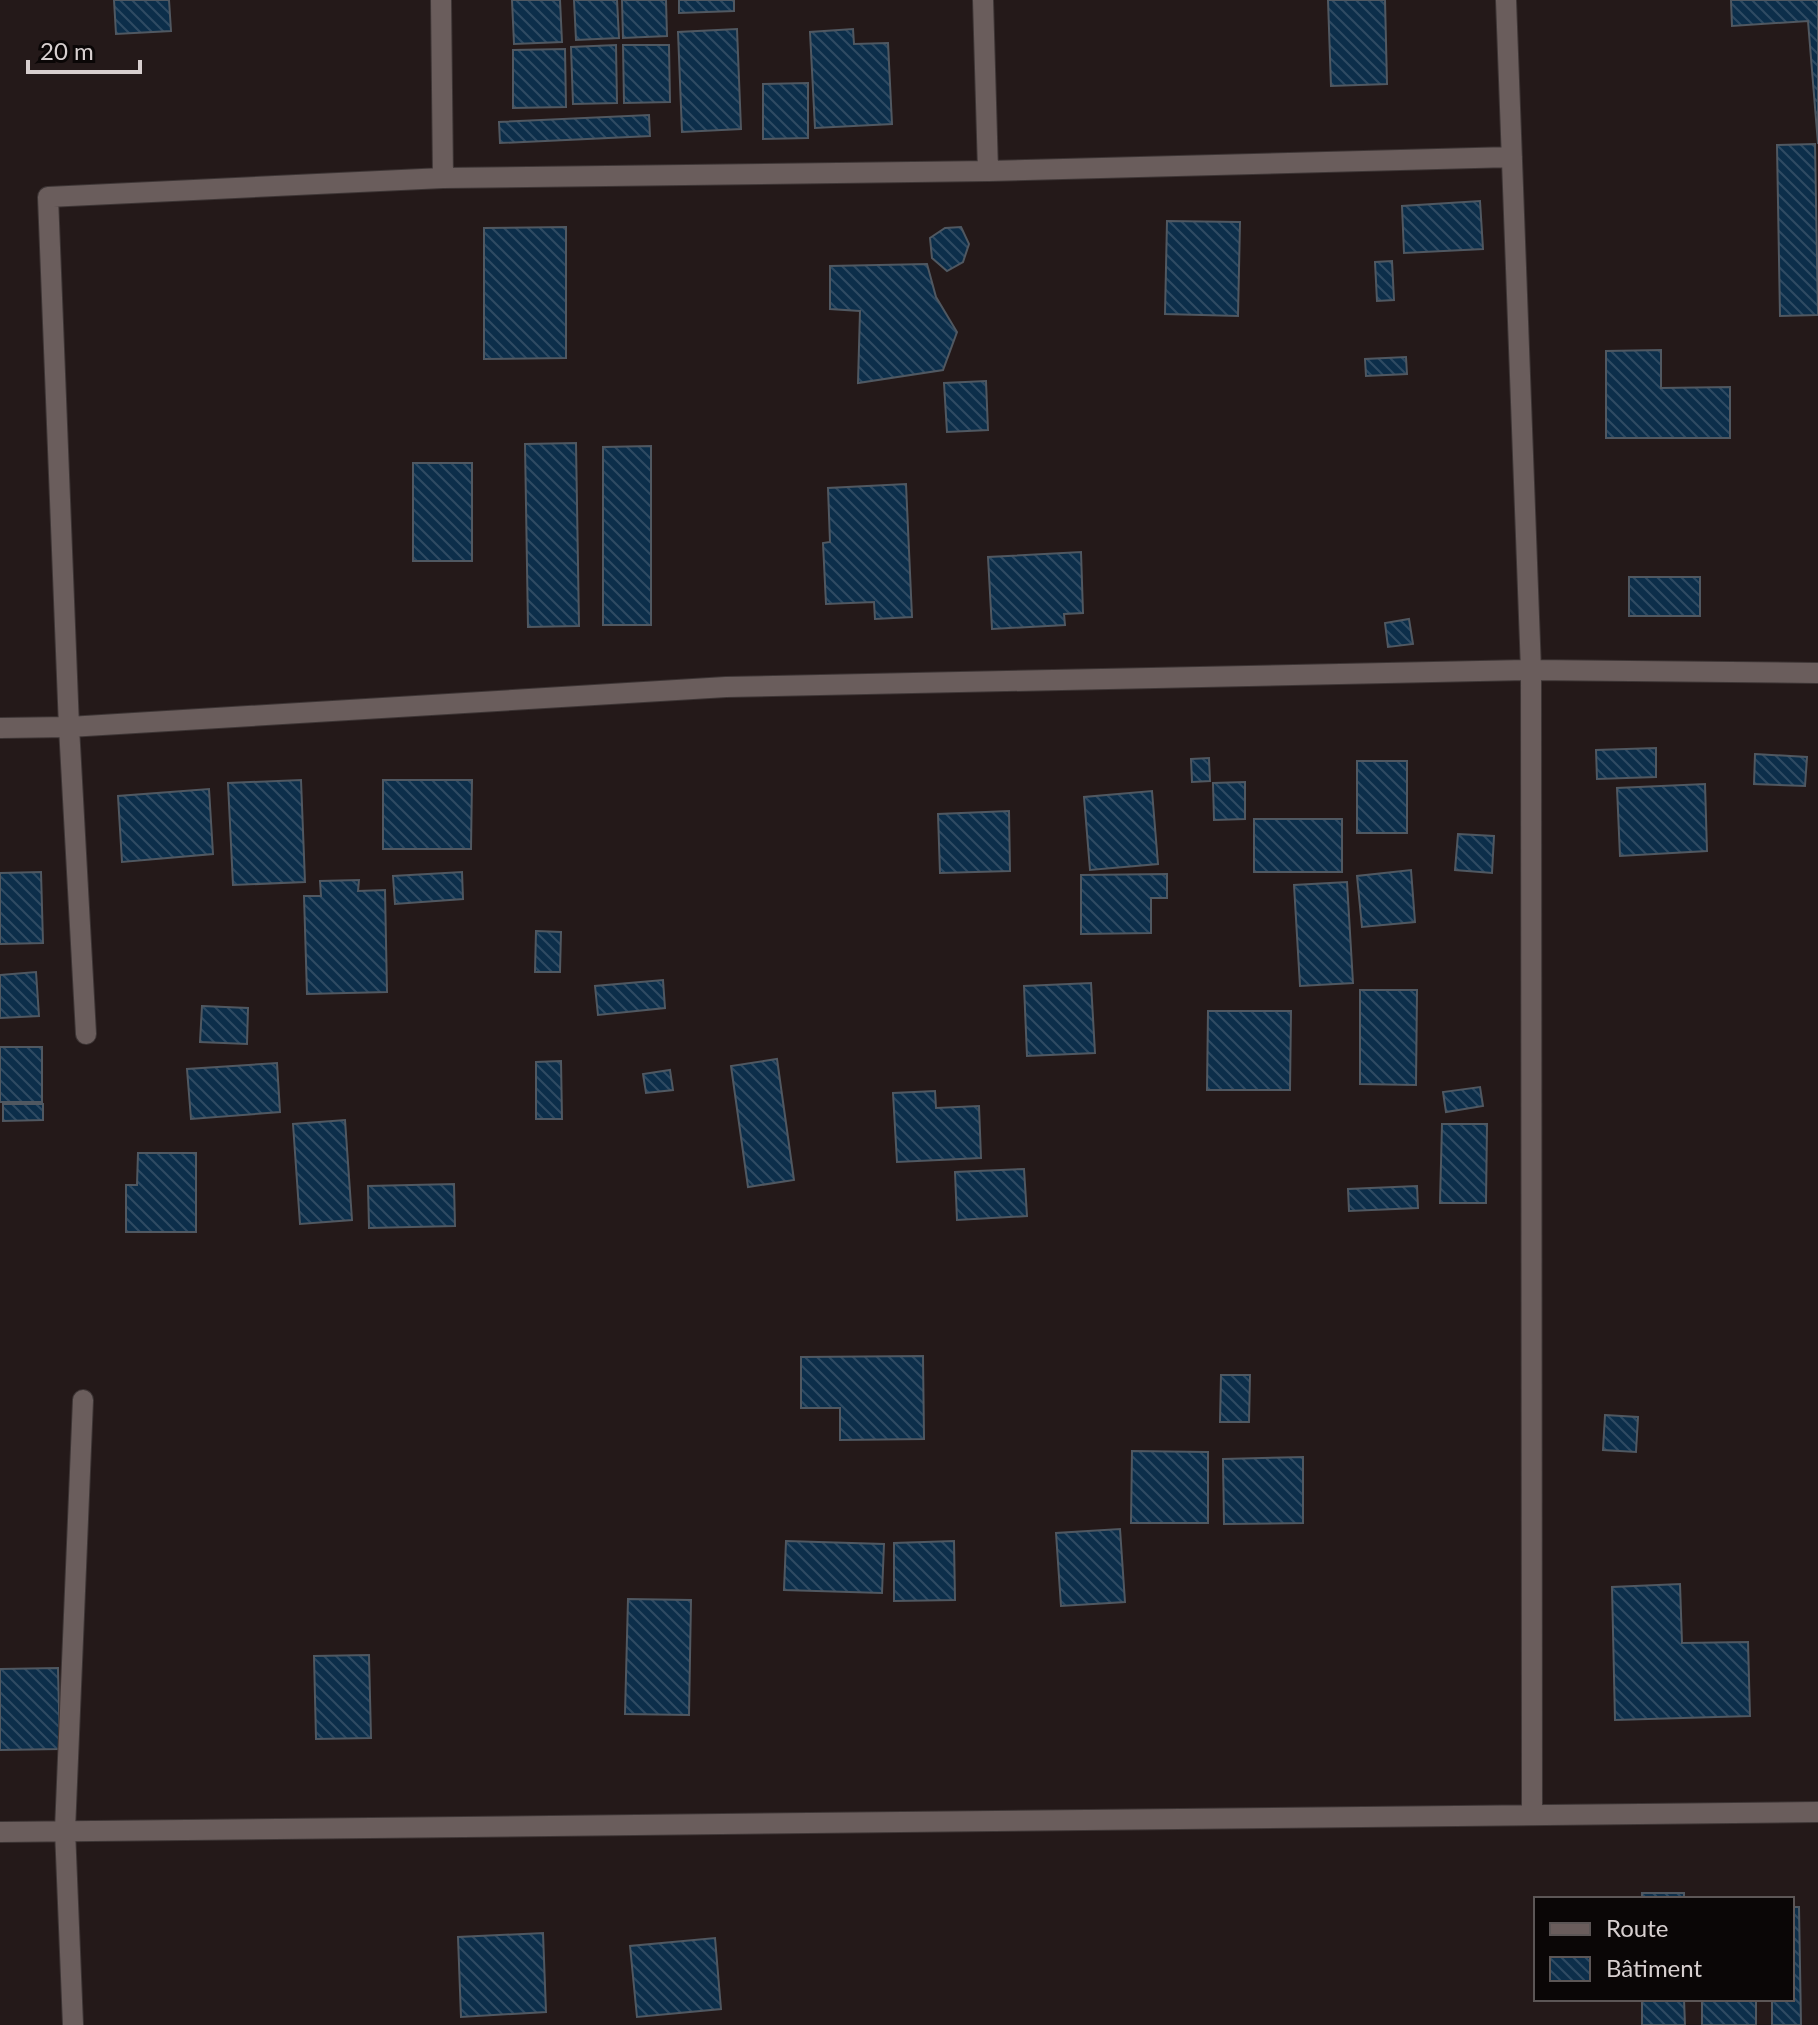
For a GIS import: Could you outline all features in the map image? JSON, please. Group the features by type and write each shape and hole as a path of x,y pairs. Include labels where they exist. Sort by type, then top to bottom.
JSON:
{"street":[{"path":"441,0 443,178"},
{"path":"983,0 988,171"},
{"path":"1506,0 1531,670 1532,1815"},
{"path":"86,1034 69,727 48,197 443,178 988,171 1512,157"},
{"path":"0,728 69,727 726,687 1531,670 1818,673"},
{"path":"73,2025 65,1830 83,1400"},
{"path":"0,1832 1818,1812"}],"building":[{"path":"114,0 169,0 171,31 116,34"},
{"path":"512,0 560,0 562,42 514,44"},
{"path":"574,0 617,0 619,38 576,40"},
{"path":"622,0 666,0 667,36 623,38"},
{"path":"679,0 734,0 734,11 679,13"},
{"path":"1328,0 1385,0 1387,84 1331,86"},
{"path":"1731,0 1818,0 1818,144 1808,21 1732,26"},
{"path":"737,29 741,129 682,132 678,32"},
{"path":"853,29 854,44 888,43 892,124 815,128 810,32"},
{"path":"616,45 617,103 573,104 571,47"},
{"path":"623,45 669,45 670,102 624,103"},
{"path":"565,49 566,107 513,108 513,50"},
{"path":"808,83 808,138 763,139 763,84"},
{"path":"649,115 650,136 500,143 499,122"},
{"path":"1815,144 1818,315 1780,316 1777,145"},
{"path":"1480,201 1483,249 1404,253 1402,206"},
{"path":"1167,221 1240,222 1238,316 1165,314"},
{"path":"566,227 566,358 484,359 484,228"},
{"path":"961,227 969,244 963,262 947,271 932,258 930,238 945,228"},
{"path":"1392,261 1394,300 1377,301 1375,262"},
{"path":"927,264 936,297 957,332 943,370 858,383 860,311 830,309 830,266"},
{"path":"1661,350 1661,388 1730,387 1730,438 1606,438 1606,351"},
{"path":"1406,357 1407,374 1366,376 1365,359"},
{"path":"986,381 988,430 947,432 944,383"},
{"path":"576,443 579,626 528,627 525,444"},
{"path":"651,446 651,625 603,625 603,447"},
{"path":"413,463 472,463 472,561 413,561"},
{"path":"906,484 912,617 875,619 874,602 826,604 823,543 830,542 828,488"},
{"path":"1081,552 1083,613 1064,614 1065,625 992,629 988,557"},
{"path":"1629,577 1700,577 1700,616 1629,616"},
{"path":"1409,619 1413,644 1388,647 1385,623"},
{"path":"1656,748 1656,777 1597,779 1596,750"},
{"path":"1755,754 1807,757 1805,786 1754,784"},
{"path":"1209,758 1210,781 1192,782 1191,759"},
{"path":"1357,761 1407,761 1407,833 1357,833"},
{"path":"301,780 305,882 233,885 228,783"},
{"path":"383,780 472,780 471,849 383,849"},
{"path":"1245,782 1245,819 1214,820 1213,783"},
{"path":"1705,784 1707,851 1620,856 1617,788"},
{"path":"209,789 213,854 122,862 118,796"},
{"path":"1152,791 1158,864 1090,870 1084,797"},
{"path":"1009,811 1010,871 940,873 938,814"},
{"path":"1254,819 1342,819 1342,872 1254,872"},
{"path":"1458,834 1494,836 1492,873 1455,870"},
{"path":"1411,870 1415,922 1362,927 1357,876"},
{"path":"41,872 43,943 0,944 0,873"},
{"path":"462,872 463,899 395,904 393,876"},
{"path":"1167,874 1167,898 1151,898 1151,933 1081,934 1081,875"},
{"path":"359,880 358,891 385,890 387,992 307,994 304,896 321,896 320,881"},
{"path":"1347,882 1353,983 1300,986 1294,885"},
{"path":"536,931 561,932 560,972 535,972"},
{"path":"36,972 39,1016 0,1018 0,975"},
{"path":"663,980 665,1008 598,1015 595,986"},
{"path":"1091,983 1095,1053 1027,1056 1024,986"},
{"path":"1360,990 1417,990 1416,1085 1360,1084"},
{"path":"202,1006 248,1008 247,1044 200,1042"},
{"path":"1208,1011 1291,1011 1290,1090 1207,1090"},
{"path":"0,1047 42,1047 42,1102 0,1102"},
{"path":"777,1059 794,1180 748,1187 731,1066"},
{"path":"561,1061 562,1119 536,1119 536,1062"},
{"path":"277,1063 280,1112 191,1119 187,1069"},
{"path":"670,1070 673,1090 646,1093 643,1074"},
{"path":"1480,1087 1483,1106 1446,1112 1443,1092"},
{"path":"935,1091 936,1108 979,1106 981,1158 897,1162 893,1093"},
{"path":"3,1104 43,1104 43,1120 3,1121"},
{"path":"345,1120 352,1220 300,1224 293,1124"},
{"path":"1442,1124 1487,1124 1486,1203 1440,1203"},
{"path":"138,1153 196,1153 196,1232 126,1232 126,1185 137,1185"},
{"path":"1024,1169 1027,1216 957,1220 955,1172"},
{"path":"454,1184 455,1226 369,1228 368,1186"},
{"path":"1417,1186 1418,1208 1349,1211 1348,1189"},
{"path":"923,1356 924,1439 840,1440 840,1408 801,1408 801,1357"},
{"path":"1221,1375 1250,1375 1249,1422 1220,1422"},
{"path":"1605,1415 1638,1417 1636,1452 1603,1450"},
{"path":"1132,1451 1208,1452 1208,1523 1131,1523"},
{"path":"1303,1457 1303,1523 1224,1524 1223,1459"},
{"path":"1120,1529 1125,1602 1061,1606 1056,1533"},
{"path":"786,1541 884,1544 882,1593 784,1590"},
{"path":"954,1541 955,1600 894,1601 894,1543"},
{"path":"1680,1584 1682,1643 1748,1642 1750,1716 1615,1720 1612,1587"},
{"path":"628,1599 691,1600 689,1715 625,1714"},
{"path":"369,1655 371,1738 316,1739 314,1656"},
{"path":"58,1668 60,1749 0,1750 0,1669"},
{"path":"1642,1893 1684,1893 1684,1897 1642,1897"},
{"path":"1794,1907 1799,1907 1801,2025 1772,2025 1772,2001 1794,2001"},
{"path":"543,1933 546,2012 461,2017 458,1937"},
{"path":"715,1938 721,2009 637,2017 630,1946"},
{"path":"1642,2001 1684,2001 1685,2025 1642,2025"},
{"path":"1702,2001 1756,2001 1756,2025 1702,2025"}]}
